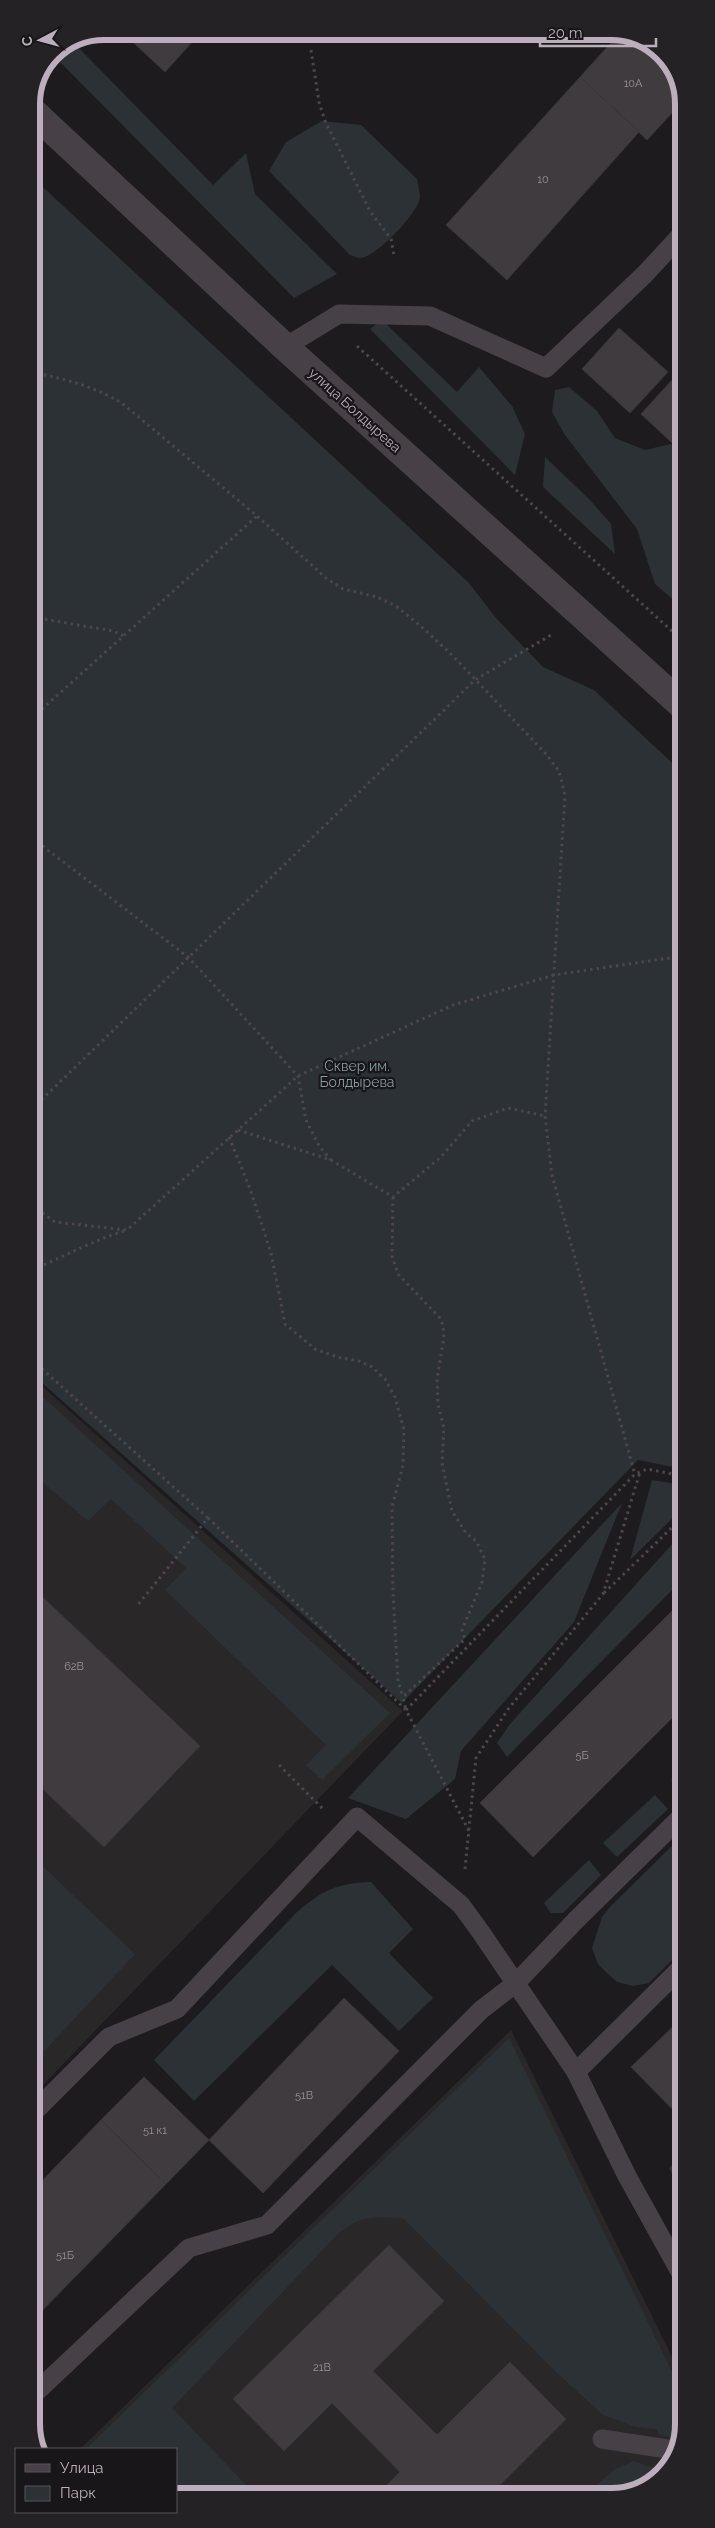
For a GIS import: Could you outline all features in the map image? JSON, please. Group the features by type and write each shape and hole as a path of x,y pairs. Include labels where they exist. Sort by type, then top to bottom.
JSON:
{"street":[{"name":"улица Болдырева","path":"40,118 285,347 675,699"}],"lane":[{"path":"285,347 339,314 430,316 546,368 644,275 675,242"},
{"path":"40,2106 109,2037 177,2009 357,1817 461,1905 576,2072 627,2176 675,2263"},
{"path":"40,2388 189,2248 266,2225 481,2010 516,1983 576,1920 675,1822"},
{"path":"576,2072 675,1975"},
{"path":"602,2439 670,2449"}],"path":[{"path":"310,50 319,102 325,121 370,212 391,239 394,256"},
{"path":"320,326 363,349 675,634"},
{"path":"40,374 85,385 103,392 122,404 257,516 335,585 396,606 431,636 475,680 546,754 559,771 565,795 544,1116 552,1175 635,1474"},
{"path":"40,711 257,516"},
{"path":"40,619 113,631 124,636"},
{"path":"40,1101 475,680 551,634"},
{"path":"40,844 188,957 298,1076 306,1120 319,1146 331,1160"},
{"path":"40,1267 100,1239 127,1230 298,1076 453,1004 554,975 675,957"},
{"path":"403,1697 465,1639 462,1630 482,1582 485,1559 476,1541 466,1533 452,1511 442,1463 444,1428 438,1405 436,1379 444,1337 443,1325 439,1317 398,1274 392,1256 393,1197 441,1157 472,1121 508,1108 544,1116"},
{"path":"238,1130 331,1160 393,1197"},
{"path":"230,1137 250,1186 271,1253 285,1324 315,1349 337,1357 359,1361 372,1367 385,1379 395,1397 404,1430 403,1465 392,1507 393,1592 398,1681 406,1710 469,1833"},
{"path":"40,1211 55,1222 127,1230"},
{"path":"40,1367 208,1518 406,1710"},
{"path":"406,1710 635,1474 647,1469 675,1474"},
{"path":"603,1594 640,1472"},
{"path":"137,1606 208,1518"},
{"path":"461,1905 476,1758 510,1708 603,1594 675,1525"},
{"path":"279,1765 316,1803"}],"shaded area":[{"path":"40,1384 403,1711 42,2086 40,2086"},
{"path":"511,2030 675,2363 675,2424 674,2437 670,2449 653,2472 632,2485 624,2487 178,2488 178,2448 81,2448"}],"green space":[{"path":"77,46 213,185 246,153 255,194 337,274 294,298 63,65 65,65 65,54"},
{"path":"322,121 361,125 417,179 420,198 412,214 386,242 368,256 361,258 350,255 269,171 286,142"},
{"name":"Сквер им. Болдырева","path":"40,184 469,583 496,618 543,667 594,690 675,766 675,1467 638,1460 402,1703 40,1381"},
{"path":"382,320 457,392 479,367 512,406 525,434 515,475 370,329"},
{"path":"569,387 597,411 615,438 645,450 671,444 675,448 675,601 655,584 637,529 565,435 552,412 555,390"},
{"path":"545,457 590,500 611,524 615,554 543,487"},
{"path":"40,1394 390,1713 322,1780 306,1765 326,1745 165,1590 186,1568 111,1499 88,1521 40,1480"},
{"path":"652,1480 675,1484 675,1516 630,1560"},
{"path":"622,1503 574,1622 461,1751 455,1779 406,1819 348,1798"},
{"path":"675,1541 675,1587 507,1757 497,1743 510,1724"},
{"path":"675,1776 675,1784 671,1780"},
{"path":"655,1795 668,1809 617,1857 603,1843"},
{"path":"675,1843 675,1957 649,1983 633,1986 617,1982 598,1964 592,1948 602,1917"},
{"path":"589,1860 601,1875 563,1913 551,1913 544,1903"},
{"path":"40,1864 135,1954 40,2055"},
{"path":"371,1882 413,1929 389,1953 433,1998 399,2031 332,1965 194,2101 154,2060 297,1912 315,1898 331,1889 349,1884"},
{"path":"509,2038 675,2378 674,2438 659,2434 656,2429 636,2427 603,2415 556,2372 404,2219 376,2217 361,2220 345,2228 337,2235 172,2408 249,2488 178,2488 178,2448 87,2448"},
{"path":"675,2162 675,2180 669,2168"},
{"path":"633,2461 650,2467 658,2467 632,2485 593,2488 614,2470"}],"building":[{"path":"131,40 194,40 165,72"},
{"path":"614,40 628,42 647,51 662,65 672,83 675,110 647,140 580,77"},
{"path":"580,77 639,132 507,280 446,225"},
{"path":"619,328 668,372 630,413 582,369"},
{"path":"675,377 675,446 641,414"},
{"path":"40,1595 200,1746 104,1847 40,1787"},
{"path":"675,1608 675,1715 533,1857 480,1803"},
{"path":"344,1998 399,2051 263,2193 209,2140"},
{"path":"675,2025 675,2112 631,2067"},
{"path":"144,2077 209,2140 166,2184 101,2120"},
{"path":"101,2120 166,2184 40,2313 40,2183"},
{"path":"389,2245 444,2301 373,2371 437,2435 510,2362 566,2419 497,2488 384,2488 400,2472 332,2403 284,2451 233,2399"}]}
